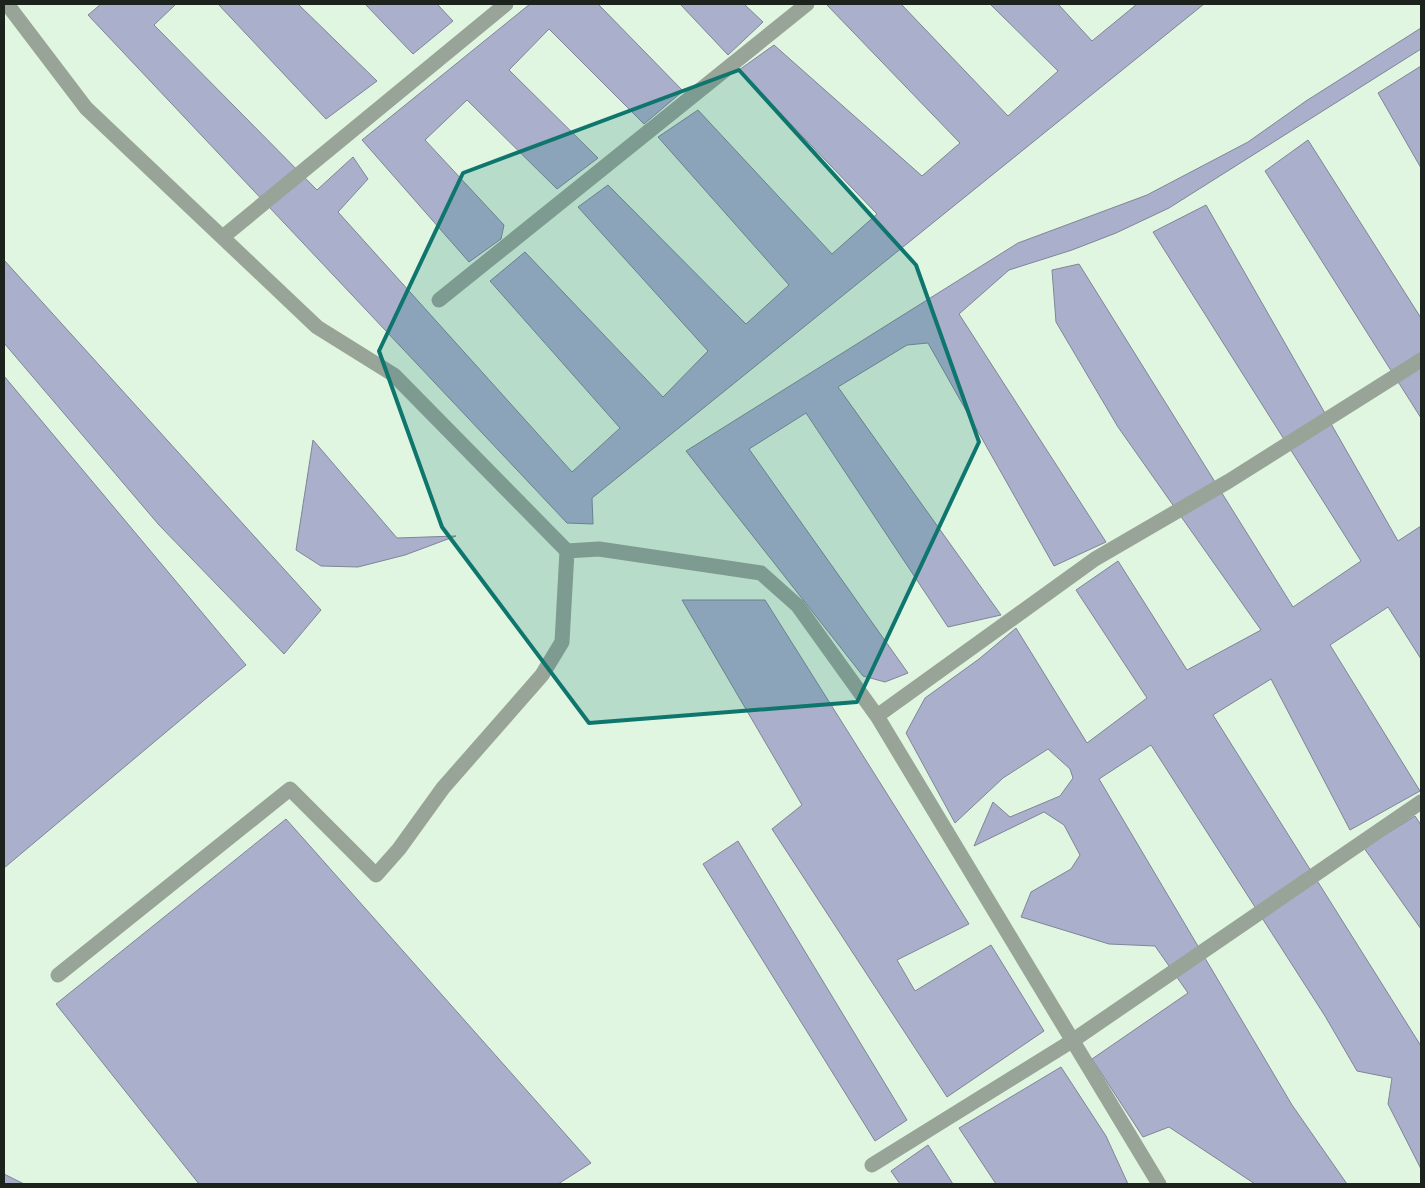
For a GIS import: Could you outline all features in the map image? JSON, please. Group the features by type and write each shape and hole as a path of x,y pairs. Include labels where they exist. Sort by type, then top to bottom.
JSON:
{"street":[{"path":"7,4 86,108 224,236 317,326 394,375 567,551 599,550 761,573 798,606 877,716 1158,1184"},
{"path":"224,236 506,4"},
{"path":"439,300 807,4"},
{"path":"877,716 1095,559 1229,482 1421,360"},
{"path":"58,975 290,789 376,875 399,849 443,788 542,675 562,642 567,551"},
{"path":"872,1165 1072,1040 1421,802"}],"highlighted area":[{"path":"739,70 916,265 979,442 857,702 589,723 442,527 379,351 463,173"}],"water":[{"path":"101,4 176,4 154,25 317,190 353,157 368,179 338,212 572,472 620,428 490,281 525,252 663,397 708,351 578,207 608,185 746,324 789,285 658,137 698,110 832,254 877,214 739,70 774,45 922,176 960,143 826,4 901,4 1008,116 1058,71 990,4 1058,4 1092,41 1137,4 1204,4 592,498 593,524 567,523 88,15"},
{"path":"218,4 298,4 377,81 326,119"},
{"path":"365,4 437,4 453,21 413,54"},
{"path":"530,4 598,4 683,91 644,124 549,29 509,70 598,158 557,189 467,100 425,140 504,225 501,239 469,262 362,140"},
{"path":"680,4 744,4 763,22 728,55"},
{"path":"1421,28 1421,49 1169,208 1116,233 1072,250 1009,270 959,314 1106,542 1054,566 928,343 907,345 838,387 1001,615 948,627 806,413 749,449 908,673 885,682 863,676 686,451 1018,243 1147,195 1248,142 1306,101"},
{"path":"1421,66 1421,168 1378,93"},
{"path":"1308,140 1421,318 1421,418 1265,171"},
{"path":"1206,205 1398,541 1421,526 1421,659 1388,607 1330,645 1420,791 1350,830 1271,679 1213,715 1421,1046 1421,1169 1388,1104 1392,1078 1357,1071 1325,1016 1151,745 1099,779 1292,1105 1347,1184 1255,1184 1169,1127 1143,1137 1092,1059 1188,993 1155,946 1109,944 1021,917 1031,892 1071,869 1080,855 1064,825 1044,812 974,846 993,802 1010,817 1060,796 1073,778 1070,769 1048,749 1003,778 955,823 906,733 925,698 979,659 1016,628 1087,743 1147,698 1076,590 1118,561 1187,670 1261,630 1118,427 1056,322 1052,270 1079,264 1293,607 1361,561 1153,232"},
{"path":"4,260 321,610 284,654 159,525 4,343"},
{"path":"4,376 246,665 4,868"},
{"path":"313,440 397,538 456,536 405,555 358,567 321,566 296,550"},
{"path":"682,600 765,600 969,924 897,960 915,991 991,945 1044,1031 947,1097 772,829 802,805"},
{"path":"1415,816 1421,825 1421,929 1364,848"},
{"path":"286,819 591,1163 558,1184 199,1184 56,1004"},
{"path":"738,841 907,1120 875,1141 703,864"},
{"path":"1061,1067 1106,1136 1128,1184 996,1184 959,1128"},
{"path":"928,1145 953,1184 900,1184 891,1171"},
{"path":"4,1174 24,1184 4,1184"}]}
